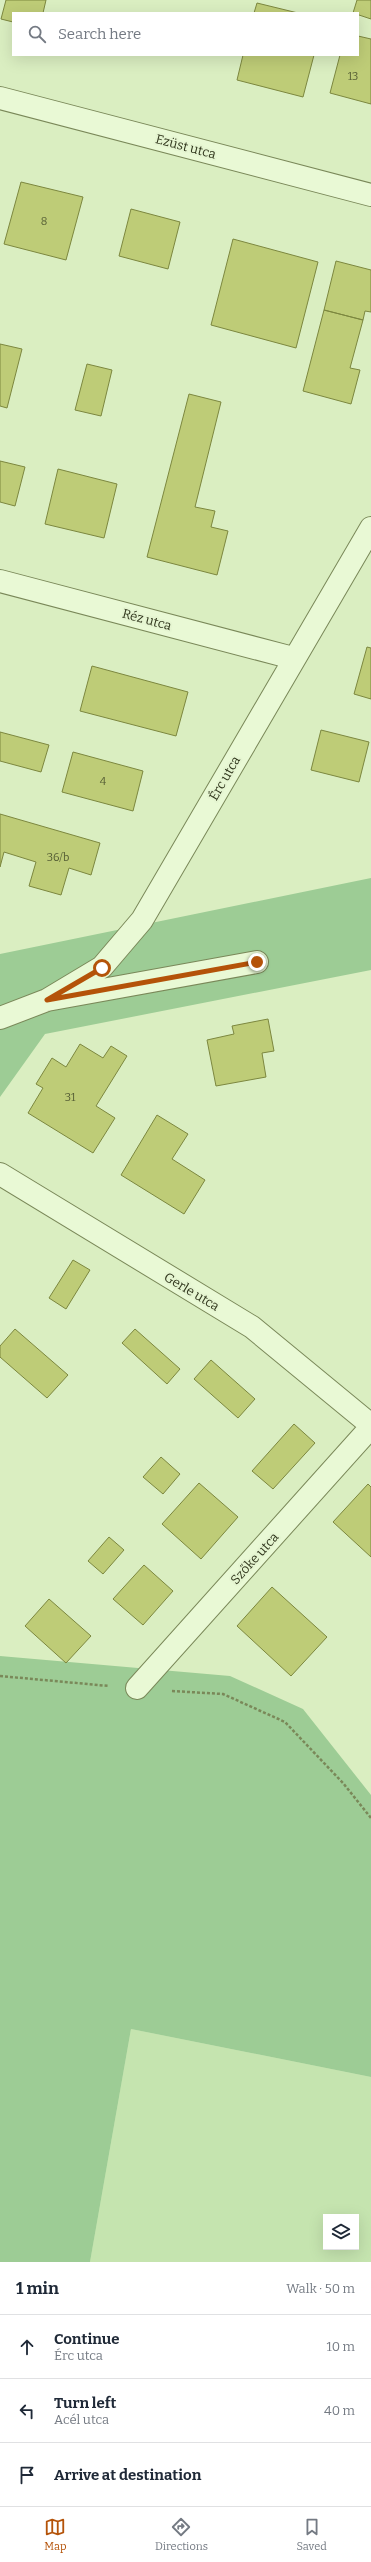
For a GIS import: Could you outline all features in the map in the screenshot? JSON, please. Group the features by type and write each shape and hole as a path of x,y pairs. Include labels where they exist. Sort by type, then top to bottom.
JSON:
{"street":[{"name":"Ezüst utca","path":"0,98 371,195"},
{"name":"Érc utca","path":"47,1000 102,968 142,920 293,658 371,528"},
{"name":"Réz utca","path":"0,581 293,658"},
{"path":"0,1018 47,1000 257,962"},
{"name":"Gerle utca","path":"0,1174 252,1327 371,1426"},
{"name":"Szőke utca","path":"138,1688 371,1426"}],"path":[{"path":"0,1676 223,1694 285,1722 343,1783 371,1818"}],"green space":[{"path":"371,878 371,970 45,1034 0,1097 0,954"},
{"path":"0,1656 230,1676 303,1709 371,1795 371,2077 131,2029 90,2262 0,2262"},
{"path":"131,2029 371,2077 371,2262 90,2262"}],"building":[{"path":"6,0 46,0 43,12 12,12 12,22 1,19"},
{"path":"357,0 371,0 371,19 359,15 359,12 353,12"},
{"path":"257,3 294,12 254,12"},
{"path":"359,36 371,39 371,104 330,93 340,56 359,56"},
{"path":"243,56 314,56 303,97 237,80"},
{"path":"21,182 83,197 66,260 4,244"},
{"path":"131,209 180,222 168,269 119,256"},
{"path":"233,239 318,262 296,348 211,325"},
{"path":"336,261 371,270 371,312 365,311 363,320 324,310"},
{"path":"324,310 363,320 350,368 360,370 351,404 303,391"},
{"path":"0,344 22,349 7,408 0,406"},
{"path":"87,364 112,370 101,416 75,410"},
{"path":"189,394 221,402 195,507 215,511 211,527 228,531 217,575 147,557"},
{"path":"0,461 25,467 15,506 0,502"},
{"path":"58,469 117,484 104,538 45,524"},
{"path":"367,647 371,648 371,699 354,694"},
{"path":"92,666 188,692 176,736 80,711"},
{"path":"321,730 369,742 359,782 311,770"},
{"path":"0,732 49,745 41,772 0,761"},
{"path":"73,752 143,771 133,811 62,792"},
{"path":"0,814 100,843 91,875 69,868 61,895 29,886 36,862 4,852 0,867"},
{"path":"268,1019 274,1051 262,1053 266,1077 216,1086 207,1040 234,1034 232,1026"},
{"path":"80,1044 103,1058 111,1046 127,1056 96,1106 115,1118 93,1153 28,1113 43,1088 36,1084 52,1058 66,1067"},
{"path":"157,1115 188,1134 172,1159 205,1180 184,1214 121,1175"},
{"path":"73,1260 90,1270 66,1309 49,1298"},
{"path":"15,1329 68,1375 47,1398 0,1357 0,1346"},
{"path":"135,1329 180,1369 167,1384 122,1343"},
{"path":"211,1360 255,1399 238,1418 194,1379"},
{"path":"294,1424 315,1443 273,1489 252,1471"},
{"path":"161,1457 180,1474 163,1494 143,1477"},
{"path":"199,1483 238,1517 201,1559 162,1524"},
{"path":"368,1484 371,1487 371,1557 333,1522"},
{"path":"109,1537 124,1550 103,1574 88,1561"},
{"path":"144,1565 173,1591 143,1625 113,1599"},
{"path":"272,1587 327,1637 291,1676 237,1626"},
{"path":"49,1599 91,1636 66,1663 25,1626"}],"route":[{"path":"102,968 47,1000 257,962"}]}
